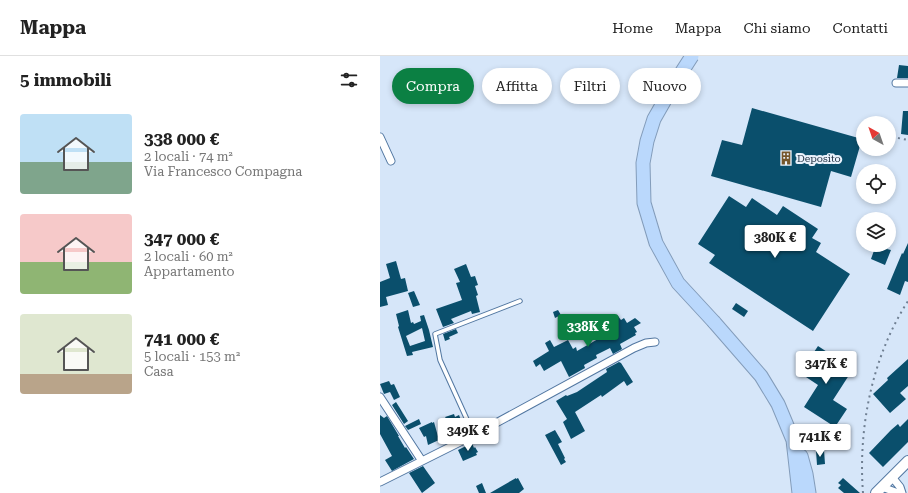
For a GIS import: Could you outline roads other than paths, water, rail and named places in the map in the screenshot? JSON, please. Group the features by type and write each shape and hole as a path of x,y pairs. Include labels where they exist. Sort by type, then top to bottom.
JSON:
{"highway":[{"path":"692,56 654,119 647,141 643,163 644,203 656,243 678,283 761,376 778,404 802,458 808,493"},
{"path":"793,440 799,493"}],"main road":[{"path":"879,490 908,461"}],"street":[{"path":"896,83 908,84"},
{"path":"380,137 391,161"},
{"path":"380,482 474,435 634,348 646,343 655,342"},
{"path":"380,397 422,461"},
{"path":"892,477 902,493"},
{"path":"879,490 898,493"}],"lane":[{"path":"474,435 440,360 435,334 520,301"}],"railway":[{"path":"898,138 908,140"},
{"path":"863,493 863,443 870,394 885,345 908,301"}],"place":[{"name":"Deposito","path":"786,158"}]}
